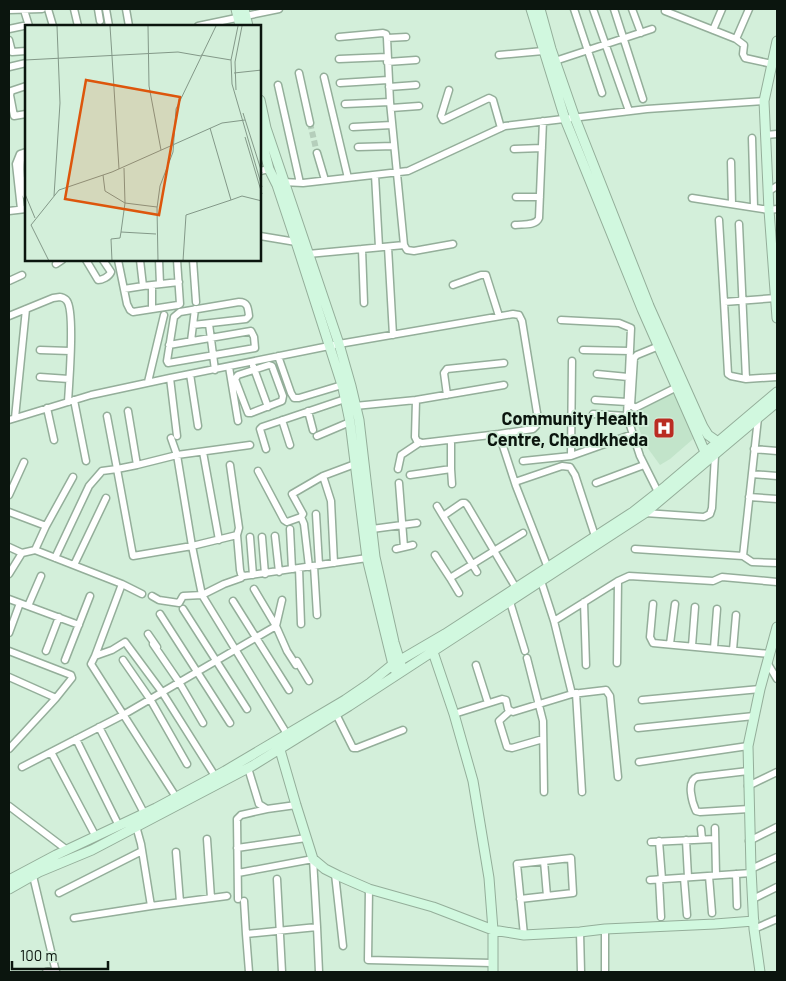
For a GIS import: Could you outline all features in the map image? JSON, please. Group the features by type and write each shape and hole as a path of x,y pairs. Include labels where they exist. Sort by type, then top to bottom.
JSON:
{"street":[{"path":"9,10 42,9"},
{"path":"48,9 52,25"},
{"path":"74,9 78,25"},
{"path":"98,9 100,21"},
{"path":"106,9 110,25"},
{"path":"126,9 129,25"},
{"path":"202,25 280,9"},
{"path":"531,9 543,51 659,346 706,452"},
{"path":"540,9 570,119 696,413 708,435 718,442"},
{"path":"574,9 602,93"},
{"path":"593,9 629,111"},
{"path":"614,9 643,99"},
{"path":"632,9 640,33"},
{"path":"713,30 722,9"},
{"path":"736,39 749,9"},
{"path":"24,10 28,25"},
{"path":"665,11 674,11 736,39 744,45 743,54 745,58 772,64"},
{"path":"9,29 25,26"},
{"path":"555,61 652,29"},
{"path":"339,37 386,34 392,125 404,245 407,250 414,251 453,244"},
{"path":"387,38 406,37"},
{"path":"9,40 12,52 25,51"},
{"path":"777,41 772,64 773,83 764,101 768,191 773,209 777,318"},
{"path":"499,55 543,51"},
{"path":"340,59 416,60"},
{"path":"9,67 25,63"},
{"path":"299,72 310,123"},
{"path":"324,77 348,178"},
{"path":"340,83 416,85"},
{"path":"278,85 300,183"},
{"path":"25,86 11,91 10,95 14,116 25,114"},
{"path":"449,90 441,116 443,120 489,98 493,100 501,128"},
{"path":"280,182 300,183 408,171 501,128 629,111 764,101"},
{"path":"345,104 419,106"},
{"path":"261,105 296,242 355,406 361,437 375,557 398,667"},
{"path":"515,225 534,224 538,221 543,121"},
{"path":"353,127 392,125"},
{"path":"766,135 777,134"},
{"path":"752,138 754,208"},
{"path":"261,141 265,170 280,182 308,254 334,345 350,422 367,558 398,667"},
{"path":"358,147 394,146"},
{"path":"514,149 542,148"},
{"path":"9,211 23,209 16,164 20,154 25,152"},
{"path":"317,153 325,180"},
{"path":"25,158 21,164 25,193"},
{"path":"731,162 732,204"},
{"path":"375,175 379,248"},
{"path":"768,191 777,186"},
{"path":"516,197 540,197"},
{"path":"692,198 754,208 773,209"},
{"path":"719,220 728,374 746,379 777,377"},
{"path":"739,224 746,379"},
{"path":"261,236 296,242"},
{"path":"308,254 404,245"},
{"path":"388,246 394,335"},
{"path":"362,249 364,303"},
{"path":"87,261 98,280 101,280 110,275 111,272 104,261"},
{"path":"118,261 130,310 133,312 178,306 180,304 177,261"},
{"path":"140,261 143,286"},
{"path":"159,261 160,284"},
{"path":"193,261 196,302"},
{"path":"9,281 22,275"},
{"path":"453,285 486,275 499,316"},
{"path":"124,289 179,282"},
{"path":"152,285 152,309"},
{"path":"9,316 53,298 64,298 69,307 69,380 71,401 86,461"},
{"path":"724,302 776,298"},
{"path":"170,345 251,331 253,332 256,344 255,348 168,364 167,361 174,317 176,314 239,302 244,302 247,305 249,316 246,319 193,325"},
{"path":"26,309 12,419 71,401 148,382 334,345 499,316 519,315 522,321 538,419 536,426 533,429 499,434 419,442 401,455 398,469"},
{"path":"191,341 195,309"},
{"path":"148,382 164,315"},
{"path":"561,320 619,323 630,327 632,332 627,416 644,465 658,492"},
{"path":"209,324 215,370"},
{"path":"659,346 634,358 631,405 635,408 677,387"},
{"path":"40,350 70,351"},
{"path":"583,350 630,351"},
{"path":"278,356 294,398 342,384"},
{"path":"571,456 572,361"},
{"path":"251,362 268,407"},
{"path":"446,394 444,373 447,369 504,363"},
{"path":"272,366 283,398 282,401 248,413 236,379 238,375 254,369 272,366"},
{"path":"229,367 238,421"},
{"path":"190,374 198,426"},
{"path":"597,374 628,377"},
{"path":"40,376 69,380"},
{"path":"170,378 174,437 202,596 287,734"},
{"path":"355,406 416,400 504,385"},
{"path":"9,882 67,850 176,798 336,714 445,634 633,512 777,392"},
{"path":"266,450 260,429 345,399"},
{"path":"416,400 415,437 419,442"},
{"path":"595,400 627,402"},
{"path":"9,882 33,876 92,850 248,768 279,744 287,734 398,667 433,652 645,513 777,402"},
{"path":"47,408 54,440"},
{"path":"128,411 136,465"},
{"path":"308,411 313,430"},
{"path":"593,414 627,416"},
{"path":"107,416 133,556 192,546 237,535"},
{"path":"743,556 758,418"},
{"path":"282,420 290,445"},
{"path":"317,436 350,422"},
{"path":"499,434 515,484 548,568"},
{"path":"523,461 571,456 633,434"},
{"path":"451,440 452,484"},
{"path":"55,558 89,486 102,471 177,455 250,445"},
{"path":"754,449 777,450"},
{"path":"203,452 219,540"},
{"path":"645,513 704,517 710,514 715,454"},
{"path":"9,495 24,462"},
{"path":"314,566 301,517 303,514 292,494 323,476 356,464"},
{"path":"230,465 239,528 237,535 241,574 244,576 265,574 367,558"},
{"path":"596,483 644,465"},
{"path":"515,484 562,466 570,467 575,475 595,536"},
{"path":"410,475 451,469"},
{"path":"258,471 286,522 301,517"},
{"path":"752,474 777,476"},
{"path":"323,476 331,501 334,563"},
{"path":"35,550 73,477"},
{"path":"515,484 541,477"},
{"path":"399,483 402,525 400,548 414,545"},
{"path":"749,497 777,500"},
{"path":"74,565 106,498"},
{"path":"443,516 465,503 496,551 516,588"},
{"path":"436,506 477,572"},
{"path":"9,512 46,526"},
{"path":"316,514 314,566 317,615"},
{"path":"372,529 417,523"},
{"path":"290,530 301,624"},
{"path":"450,578 523,533"},
{"path":"275,536 279,572"},
{"path":"250,537 253,575"},
{"path":"262,537 265,574"},
{"path":"9,547 22,553 35,550 122,584 142,594"},
{"path":"635,549 743,556 752,562 777,563"},
{"path":"10,570 22,553"},
{"path":"435,555 459,593"},
{"path":"28,606 41,576"},
{"path":"554,622 618,581 630,576 713,581 724,577 777,582"},
{"path":"152,596 160,600 179,603 184,596 202,596 224,584 242,578"},
{"path":"541,581 574,694 582,792"},
{"path":"616,663 618,581"},
{"path":"122,584 95,656 90,664 176,798"},
{"path":"254,590 309,681"},
{"path":"65,660 90,596"},
{"path":"9,598 78,625"},
{"path":"282,600 276,626 296,666"},
{"path":"233,601 288,690"},
{"path":"510,602 543,720 544,792"},
{"path":"584,602 586,665"},
{"path":"9,633 20,603"},
{"path":"653,604 651,641 653,643 770,654"},
{"path":"670,644 675,604"},
{"path":"692,646 695,607"},
{"path":"183,608 247,710"},
{"path":"714,648 717,609"},
{"path":"160,614 230,722"},
{"path":"732,650 736,614"},
{"path":"46,651 59,617"},
{"path":"22,767 123,715 216,659 276,626"},
{"path":"760,972 754,924 749,841 748,746 760,689 777,628"},
{"path":"148,634 203,723"},
{"path":"95,656 112,650 125,642 162,692 215,776"},
{"path":"153,644 179,682"},
{"path":"9,651 71,675 71,680 56,698 9,749"},
{"path":"369,889 368,960 493,968 493,930 489,878 473,781 454,714 433,652"},
{"path":"123,660 150,699 187,764"},
{"path":"768,664 777,679"},
{"path":"476,665 488,703"},
{"path":"9,677 56,698"},
{"path":"642,700 760,689"},
{"path":"544,739 512,748 508,747 499,721 510,711 513,712 574,694 606,690 610,696 618,777"},
{"path":"454,714 504,699 510,711"},
{"path":"336,714 353,748 403,730"},
{"path":"638,728 754,716"},
{"path":"99,727 144,813"},
{"path":"76,739 119,826"},
{"path":"279,744 313,858 319,972"},
{"path":"638,762 748,746"},
{"path":"51,752 96,837"},
{"path":"248,768 259,804 267,809"},
{"path":"748,771 698,777 694,778 691,782 692,804 696,811 749,809"},
{"path":"748,786 777,772"},
{"path":"249,972 238,873 237,819 242,815 267,809 296,805"},
{"path":"9,806 67,850"},
{"path":"136,826 151,906"},
{"path":"749,841 777,827"},
{"path":"712,914 715,828"},
{"path":"701,829 702,839"},
{"path":"237,848 306,838"},
{"path":"207,839 211,898"},
{"path":"650,842 715,839"},
{"path":"686,840 687,915"},
{"path":"659,841 661,917"},
{"path":"59,893 142,851"},
{"path":"176,852 180,902"},
{"path":"650,880 736,874 751,871 777,857"},
{"path":"238,873 313,858"},
{"path":"313,858 325,869 369,889 433,907 493,930 524,934 580,932 606,929 754,924 777,919"},
{"path":"520,899 571,894 574,891 571,858 517,864 520,899 524,934"},
{"path":"544,861 547,896"},
{"path":"335,874 343,946"},
{"path":"736,874 737,906"},
{"path":"33,876 56,971 46,972"},
{"path":"277,879 282,972"},
{"path":"753,899 777,887"},
{"path":"74,918 227,896"},
{"path":"246,934 317,927"},
{"path":"605,972 606,929"},
{"path":"580,932 581,972"}],"shaded area":[{"name":"Community Health Centre, Chandkheda","path":"676,392 693,439 660,465 644,443 635,417 638,402"}],"tunnel":[{"path":"310,123 317,153"}],"place":[{"name":"Community Health Centre, Chandkheda","path":"664,428"}]}
